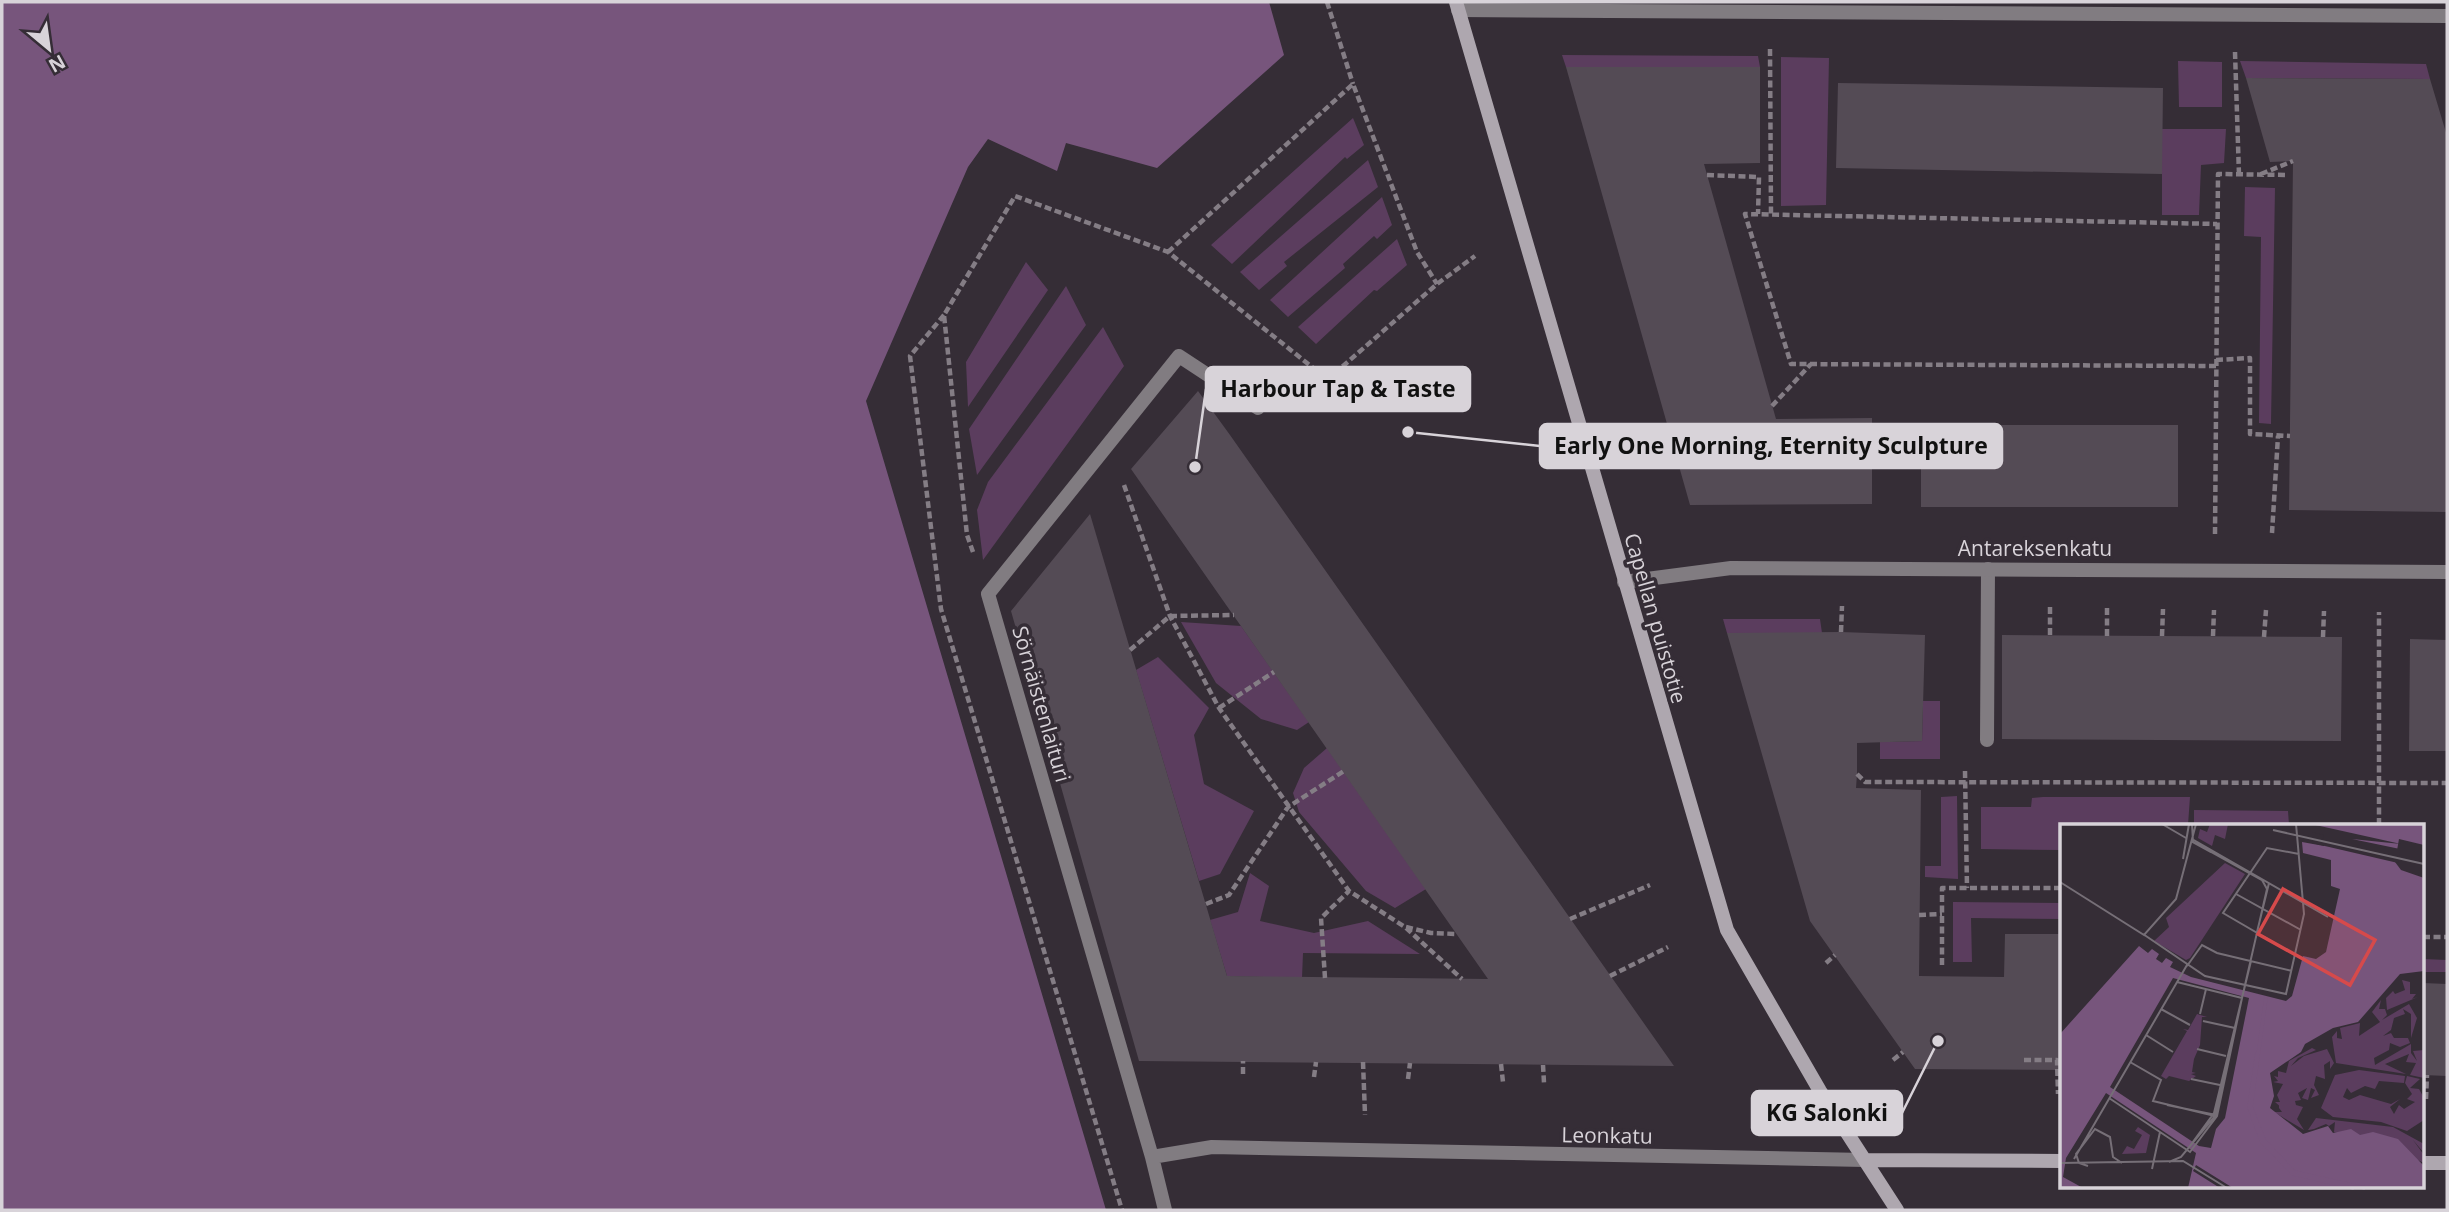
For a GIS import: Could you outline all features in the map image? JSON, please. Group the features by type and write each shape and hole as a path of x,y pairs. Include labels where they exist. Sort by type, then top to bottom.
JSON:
{"street":[{"path":"1457,6 2447,16"},
{"name":"Capellan puistotie","path":"1457,6 1727,930 1746,968 1898,1210"},
{"path":"988,594 1179,356 1258,408"},
{"name":"Antareksenkatu","path":"1624,582 1731,568 2447,572"},
{"path":"1987,740 1989,569"},
{"name":"Sörnäistenlaituri","path":"988,594 1153,1157 1165,1210"},
{"name":"Leonkatu","path":"1153,1157 1212,1147 1865,1160 2060,1161"},
{"path":"2424,1163 2447,1163"}],"path":[{"path":"1327,2 1353,84 1417,251 1437,284"},
{"path":"1770,45 1771,214"},
{"path":"2235,60 2239,106 2238,174"},
{"path":"1168,252 1353,84"},
{"path":"2260,175 2293,161"},
{"path":"2215,535 2218,174 2287,175"},
{"path":"1707,175 1759,177 1758,214"},
{"path":"988,594 967,536 944,315 1015,196 1168,252 1327,379"},
{"path":"2217,224 1745,214 1791,364 2216,363 2250,358 2250,434 2290,436"},
{"path":"1258,408 1280,422 1437,284 1475,256"},
{"path":"1772,406 1811,364"},
{"path":"2272,533 2278,436"},
{"path":"1122,479 1170,616 1219,708 1349,891 1405,927 1462,979"},
{"path":"1842,606 1842,632"},
{"path":"2050,607 2050,636"},
{"path":"2106,636 2107,607"},
{"path":"2162,636 2163,609"},
{"path":"2213,636 2214,610"},
{"path":"2264,637 2266,610"},
{"path":"2323,637 2324,611"},
{"path":"2379,612 2379,824"},
{"path":"1130,649 1170,616 1234,615"},
{"path":"1219,708 1274,671"},
{"path":"1963,758 1968,782 1967,888"},
{"path":"1206,904 1229,895 1288,807 1344,771"},
{"path":"1857,774 1865,782 2447,783"},
{"path":"1570,919 1650,885"},
{"path":"1942,965 1942,888 2060,888"},
{"path":"1325,978 1321,918 1349,891"},
{"path":"1919,915 1942,914"},
{"path":"1405,927 1431,933 1457,934"},
{"path":"2424,937 2447,937"},
{"path":"1610,976 1668,947"},
{"path":"1826,963 1835,955"},
{"path":"1893,1060 1903,1052"},
{"path":"2024,1060 2057,1060 2058,1094"},
{"path":"1243,1061 1243,1074"},
{"path":"1314,1077 1316,1062"},
{"path":"1363,1062 1367,1151"},
{"path":"1408,1079 1410,1063"},
{"path":"1502,1064 1503,1082"},
{"path":"1543,1065 1544,1083"},
{"path":"2426,1098 2427,1075"}],"shaded area":[{"path":"2,2 1269,2 1284,55 1157,168 1066,143 1057,171 988,139 968,167 866,401 1106,1210 2,1210"},
{"path":"1562,55 1758,56 1760,67 1566,67"},
{"path":"1781,57 1829,58 1826,205 1781,206"},
{"path":"2178,61 2222,62 2222,107 2179,107"},
{"path":"2240,61 2426,64 2430,79 2246,78"},
{"path":"1353,118 1364,145 1347,159 1345,157 1232,264 1211,245"},
{"path":"2162,129 2226,129 2224,163 2201,165 2199,215 2162,215"},
{"path":"1368,160 1378,187 1284,262 1287,266 1259,290 1240,272"},
{"path":"2245,187 2275,188 2271,424 2259,423 2261,237 2244,236"},
{"path":"1382,197 1392,225 1377,239 1374,236 1343,264 1345,268 1288,317 1270,300"},
{"path":"1397,239 1407,265 1377,291 1374,290 1316,344 1298,327"},
{"path":"1026,262 1048,290 968,407 966,362"},
{"path":"1066,286 1086,325 977,475 969,429"},
{"path":"1103,327 1124,366 983,560 977,510 988,482"},
{"path":"1723,619 1820,619 1822,633 1727,633"},
{"path":"1181,622 1241,626 1309,722 1297,730 1261,719 1216,683"},
{"path":"1158,657 1209,708 1194,735 1204,784 1254,811 1220,874 1199,881 1136,670"},
{"path":"1923,701 1940,701 1940,759 1880,759 1880,742 1922,741"},
{"path":"1327,748 1426,889 1395,908 1366,891 1299,812 1293,793 1304,768"},
{"path":"1957,796 1958,879 1925,877 1925,866 1941,866 1941,797"},
{"path":"2190,797 2188,824 2060,824 2060,850 1981,849 1981,807 2031,807 2032,798"},
{"path":"2194,810 2288,811 2289,824 2194,824"},
{"path":"1250,873 1269,886 1260,921 1314,933 1368,921 1420,954 1303,953 1302,978 1227,976 1210,920 1238,912"},
{"path":"1953,902 2060,903 2060,919 1971,918 1972,962 1953,962"},
{"path":"2424,959 2447,960 2447,972 2424,972"}],"building":[{"path":"1566,67 1760,67 1760,163 1704,164 1776,419 1872,418 1872,504 1690,505"},
{"path":"2246,78 2430,79 2447,136 2447,512 2289,510 2293,161 2270,162"},
{"path":"1838,83 2163,88 2162,174 1836,168"},
{"path":"1198,391 1674,1066 1139,1061 1011,611 1090,514 1227,976 1488,979 1131,469"},
{"path":"1921,425 2178,425 2178,507 1921,507"},
{"path":"1841,632 1925,635 1922,741 1857,743 1856,788 1921,790 1919,976 2004,977 2005,934 2060,934 2060,1070 1915,1069 1810,921 1727,633"},
{"path":"2002,635 2342,637 2341,741 2002,739"},
{"path":"2410,639 2447,640 2447,751 2409,751"},
{"path":"2424,983 2447,984 2447,1076 2424,1075"}],"place":[{"name":"Early One Morning, Eternity Sculpture","path":"1408,432"},
{"name":"Harbour Tap & Taste","path":"1195,467"},
{"name":"KG Salonki","path":"1938,1041"}]}
